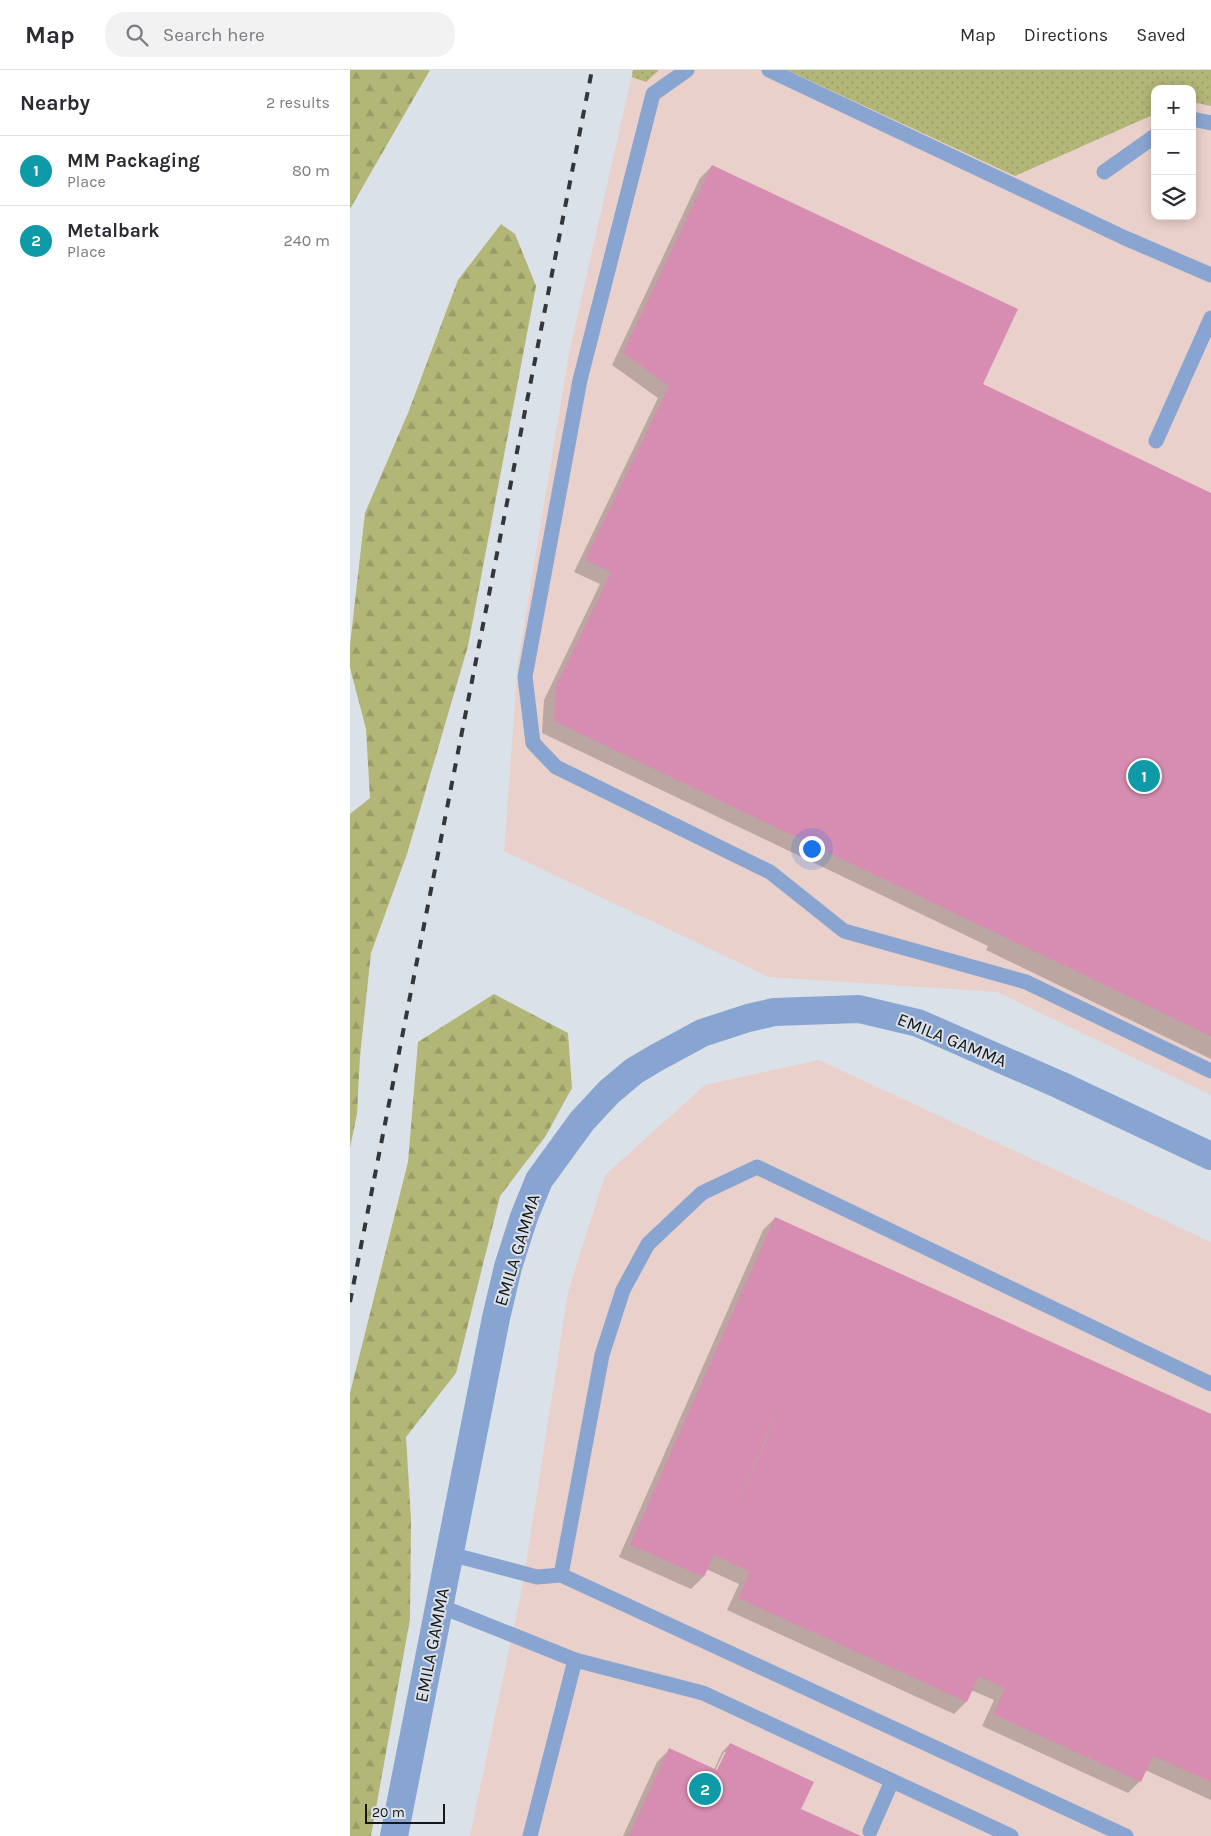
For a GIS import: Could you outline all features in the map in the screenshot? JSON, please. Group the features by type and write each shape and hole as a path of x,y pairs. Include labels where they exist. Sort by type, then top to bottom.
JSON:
{"street":[{"name":"EMILA GAMMA","path":"394,1836 496,1318 508,1267 524,1217 539,1180 582,1120 609,1092 634,1071 702,1033 748,1018 774,1012 796,1010 859,1009 918,1023 1060,1085 1211,1156"}],"lane":[{"path":"688,70 653,94 582,370 525,677 533,742 556,767 770,872 844,931 1026,982 1211,1071"},
{"path":"769,70 1125,238 1211,275"},
{"path":"1196,121 1211,123"},
{"path":"1104,172 1151,139"},
{"path":"1156,441 1211,318"},
{"path":"561,1575 602,1356 623,1290 648,1244 702,1193 757,1168 1211,1384"},
{"path":"450,1554 537,1577 561,1575 1126,1836"},
{"path":"440,1606 575,1660 703,1693 1010,1836"},
{"path":"530,1836 575,1660"},
{"path":"870,1831 892,1781"}],"shaded area":[{"path":"633,70 1211,70 1211,1095 997,992 769,977 504,851 518,662 569,353"},
{"path":"819,1060 1211,1242 1211,1836 470,1836 523,1583 568,1292 605,1175 705,1085"}],"green space":[{"path":"350,70 430,70 350,209"},
{"path":"633,70 659,70 646,82 632,77"},
{"path":"787,70 1211,70 1211,106 1196,103 1196,85 1151,85 1151,116 1015,176"},
{"path":"501,224 515,234 536,286 468,646 407,854 371,953 360,1056 357,1114 350,1148 350,814 370,798 366,729 350,668 350,645 365,513 408,413 458,280"},
{"path":"494,994 568,1033 572,1088 545,1137 500,1196 456,1373 406,1437 411,1520 410,1619 371,1836 350,1836 350,1393 408,1162 418,1042"}],"building":[{"path":"712,165 1018,309 983,384 1211,493 1211,1036 554,721 556,687 611,572 585,560 669,386 623,353"},
{"path":"775,1217 1211,1414 1211,1782 1153,1756 1141,1782 993,1714 1005,1688 979,1676 967,1702 738,1598 750,1572 714,1555 704,1577 630,1545","holes":["785,1395 763,1448 738,1502"]},
{"path":"730,1743 814,1782 801,1809 861,1836 629,1836 669,1748 717,1770"}],"railway":[{"path":"350,1302 592,70"}],"place":[{"name":"MM Packaging","path":"1144,776"},
{"name":"Metalbark","path":"705,1789"}]}
